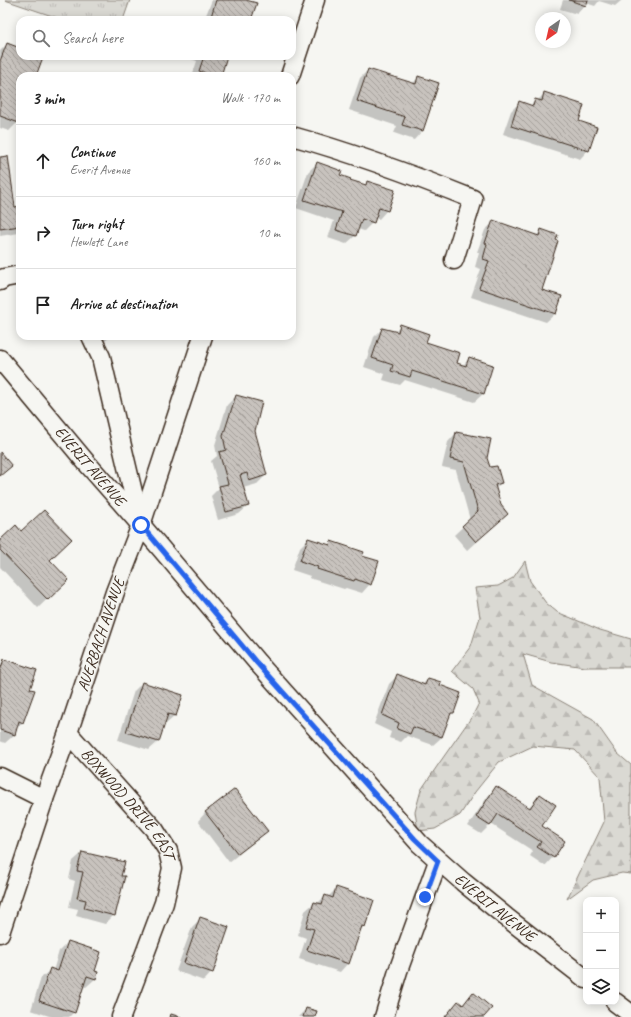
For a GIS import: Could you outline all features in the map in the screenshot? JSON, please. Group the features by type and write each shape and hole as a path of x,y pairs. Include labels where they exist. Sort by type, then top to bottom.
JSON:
{"street":[{"path":"296,58 315,0"},
{"path":"291,72 295,60"},
{"path":"296,137 334,148 431,182 472,199 454,260"},
{"path":"0,281 4,278 16,276"},
{"path":"93,340 101,357 141,525"},
{"name":"AUERBACH AVENUE","path":"0,934 44,799 68,733 115,592 141,525 202,340"},
{"name":"EVERIT AVENUE","path":"0,359 256,662 415,839 438,861 506,917 583,977"},
{"name":"BOXWOOD DRIVE EAST","path":"68,733 154,829 168,851 172,868 164,903 121,1017"},
{"path":"0,777 44,799"},
{"path":"384,1017 398,971 438,861"},
{"path":"619,1005 631,1014"}],"green space":[{"path":"5,0 130,0 124,16 52,16"},
{"path":"525,561 530,581 546,603 557,612 600,630 631,639 631,667 585,667 551,662 523,654 532,685 593,719 617,753 631,765 631,874 622,873 593,880 567,899 604,822 600,777 575,750 533,746 499,762 475,792 460,815 435,829 418,831 415,812 421,790 473,715 479,703 473,689 452,671 471,646 480,617 475,588 498,586 513,578"}],"building":[{"path":"216,0 246,0 257,3 252,16 211,16"},
{"path":"569,0 588,0 586,6"},
{"path":"7,43 16,46 16,60 42,60 37,72 16,72 16,122 0,116 0,61"},
{"path":"203,60 226,60 222,72 199,71"},
{"path":"368,69 416,84 418,76 439,83 423,131 402,125 405,117 357,101"},
{"path":"544,92 584,105 579,121 597,127 589,151 511,126 519,101 533,106 535,99 542,101"},
{"path":"8,156 16,207 16,227 0,229 0,157"},
{"path":"317,162 342,171 340,175 351,179 350,180 366,185 367,181 395,190 388,211 379,208 374,223 362,219 356,236 336,230 342,212 304,200"},
{"path":"493,220 539,236 541,229 558,235 556,240 558,241 542,290 562,296 556,314 479,288 489,261 483,259 487,244 485,243"},
{"path":"400,324 429,334 426,342 460,353 457,363 466,366 469,357 493,365 484,394 412,371 410,377 391,371 393,365 372,358 382,328 398,332"},
{"path":"236,395 262,402 255,431 267,475 249,481 247,473 240,475 249,506 226,512 219,486 228,484 219,452 226,450 223,436"},
{"path":"456,432 491,439 487,458 490,467 497,466 502,483 495,485 501,505 508,514 476,542 462,526 478,511 464,462 450,459"},
{"path":"0,452 12,466 0,476"},
{"path":"44,510 72,539 50,560 69,580 48,600 0,550 0,540 16,525 21,531"},
{"path":"308,538 330,545 331,541 364,552 362,556 379,561 371,585 355,579 354,581 317,569 318,567 300,561"},
{"path":"4,659 37,670 30,689 35,690 23,723 19,721 15,735 0,730 0,671"},
{"path":"397,674 425,685 428,678 441,682 440,685 461,693 454,713 451,713 442,737 413,727 410,734 397,729 399,723 382,715"},
{"path":"142,682 183,695 176,716 168,714 159,742 126,732"},
{"path":"496,786 530,808 540,794 556,805 542,826 565,841 554,858 537,847 541,842 498,814 490,826 476,817"},
{"path":"235,789 268,831 238,854 205,812"},
{"path":"82,852 125,862 121,876 125,876 115,916 84,908 86,900 77,898 83,872 77,871"},
{"path":"336,887 374,900 365,927 362,926 349,964 307,950 314,929 306,927 314,902 322,904 325,895 333,898"},
{"path":"200,917 229,927 213,973 184,963"},
{"path":"68,941 101,952 95,971 98,972 96,979 87,976 75,1013 39,1001 50,968 58,971"},
{"path":"473,992 492,1008 484,1017 445,1017 458,1001 463,1005"},
{"path":"306,1008 317,1011 315,1017 303,1017"},
{"path":"171,1014 181,1017 170,1017"}],"route":[{"path":"141,525 256,662 415,839 438,861 425,897"}]}
